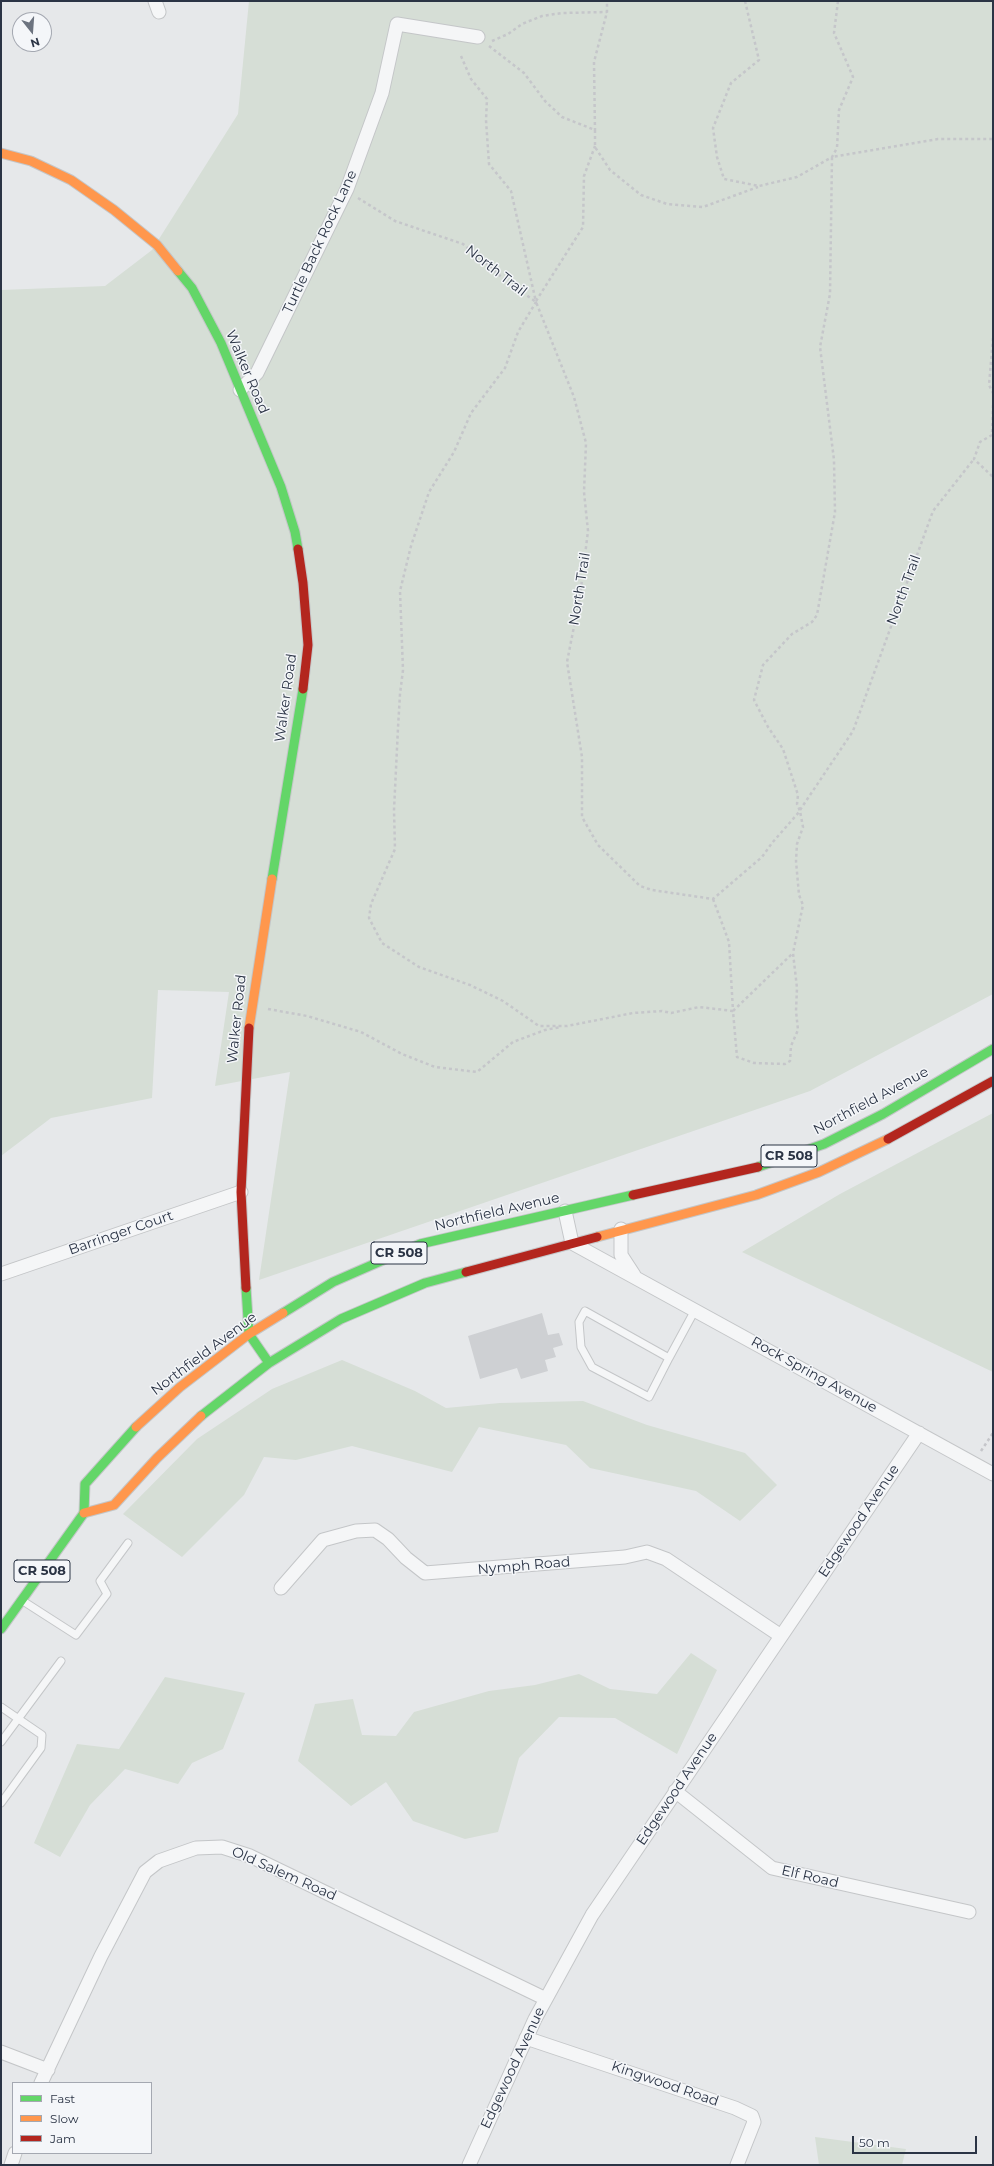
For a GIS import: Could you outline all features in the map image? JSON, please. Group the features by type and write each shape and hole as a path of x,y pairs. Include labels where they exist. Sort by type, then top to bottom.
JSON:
{"main road":[{"name":"Walker Road","path":"1,153 31,161 71,180 114,210 157,246 192,288 221,343 281,487 295,532 303,583 308,645 301,703 254,985 248,1035 241,1192 249,1334"},
{"name":"Northfield Avenue","path":"84,1513 85,1484 126,1436 180,1387 249,1334 333,1282 420,1244 760,1166 824,1144 883,1114 993,1049"},
{"name":"CR 508","path":"1,1629 84,1513 114,1505 157,1458 210,1408 270,1363 341,1319 424,1283 621,1229 756,1195 819,1172 890,1138 993,1081"},
{"path":"249,1334 270,1363"}],"street":[{"name":"Turtle Back Rock Lane","path":"240,390 257,373 348,189 382,93 397,24 482,40"},
{"name":"Barringer Court","path":"1,1274 241,1192"},
{"path":"565,1211 572,1243"},
{"name":"Rock Spring Avenue","path":"621,1229 621,1255 635,1277"},
{"name":"Rock Spring Avenue","path":"572,1243 919,1432 993,1474"},
{"name":"Edgewood Avenue","path":"469,2165 526,2038 592,1915 919,1432"},
{"name":"Nymph Road","path":"281,1588 323,1540 356,1531 375,1530 388,1538 406,1558 425,1573 625,1557 646,1552 666,1559 781,1636"},
{"name":"Elf Road","path":"675,1791 772,1868 969,1912"},
{"name":"Old Salem Road","path":"42,2082 101,1956 145,1872 159,1861 196,1848 222,1847 250,1856 546,1999"},
{"name":"Kingwood Road","path":"526,2038 736,2108 752,2116 754,2122 737,2165"},
{"path":"1,2052 48,2070"},
{"path":"11,2165 15,2154"}],"lane":[{"path":"669,1358 585,1311 579,1322 581,1347 592,1367 649,1397 695,1310"},
{"path":"21,1600 76,1635 107,1594 100,1581 128,1544"},
{"path":"1,1742 17,1718 61,1661"},
{"path":"1,1707 42,1736 41,1748 1,1803"}],"path":[{"path":"567,1026 540,1026 503,1000 470,985 418,967 382,943 369,918 371,904 395,849 394,810 398,721 403,670 400,591 411,546 429,492 454,452 471,413 505,368 518,332 583,227 584,176 595,147 594,62 607,12 607,1"},
{"path":"745,1 759,60 731,83 713,128 717,157 724,179 759,186"},
{"path":"713,899 729,942 737,1058 754,1063 785,1064 790,1061 791,1046 798,1030 796,1010 797,988 793,953 802,905 799,895 796,861 797,844 803,827 797,804 798,795 783,749 768,727 754,700 763,665 792,634 812,622 817,615 835,512 834,460 820,347 830,294 832,157 838,148 839,110 853,77 834,33 838,1"},
{"path":"482,40 508,34 522,24 542,16 562,12 607,12"},
{"path":"482,40 524,73 545,100 562,117 595,130"},
{"path":"461,56 472,79 486,100 489,164 512,191 536,302"},
{"path":"595,147 610,170 625,184 641,195 667,204 703,207 759,186 797,177 832,157 938,139 993,139"},
{"name":"North Trail","path":"348,189 359,199 395,221 463,244 505,280 536,302 574,397 586,443 584,492 588,531 580,596 567,662 582,757 582,817 598,845 640,886 652,890 713,899 762,858 772,843 800,811 853,731 933,511 974,458 980,442 993,435"},
{"path":"993,338 989,385 993,393"},
{"path":"993,405 993,435"},
{"path":"974,458 993,477"},
{"path":"733,1011 793,953"},
{"path":"261,1008 307,1016 361,1032 402,1054 435,1067 477,1072 513,1042 545,1030 633,1013 662,1011 671,1013 699,1007 733,1011"},
{"path":"974,1463 993,1433"}],"shaded area":[{"path":"249,1 993,1 993,994 810,1091 259,1280 290,1072 215,1086 229,992 158,990 152,1098 51,1118 1,1156 1,290 105,286 152,250 238,114"},
{"path":"993,1113 993,1372 742,1252 840,1194"},
{"path":"342,1360 415,1391 446,1408 500,1403 583,1401 647,1425 745,1453 777,1485 740,1521 696,1491 590,1468 566,1445 479,1427 452,1472 352,1446 296,1460 264,1457 244,1495 182,1557 123,1514 197,1439 272,1389"},
{"path":"691,1653 717,1670 677,1754 615,1718 559,1717 519,1758 498,1832 465,1839 413,1821 386,1782 351,1806 298,1761 315,1704 353,1699 362,1735 396,1736 414,1712 489,1691 535,1685 579,1674 610,1689 657,1694"},
{"path":"165,1677 245,1693 223,1749 192,1763 178,1784 125,1769 90,1805 60,1857 34,1843 77,1744 119,1749"},
{"path":"815,2137 906,2149 902,2165 819,2165"}],"building":[{"path":"542,1313 548,1335 559,1333 563,1345 553,1348 556,1357 545,1360 548,1371 521,1379 517,1368 480,1379 468,1336"}],"traffic: fast":[{"path":"178,271 192,288 221,343 281,487 295,532 298,549"},
{"path":"272,879 303,689"},
{"path":"758,1167 824,1144 883,1114 993,1049"},
{"path":"283,1313 333,1282 420,1244 633,1195"},
{"path":"201,1416 269,1363 341,1319 425,1283 466,1272"},
{"path":"246,1288 249,1334 269,1363"},
{"path":"1,1629 84,1513 85,1484 136,1427"}],"traffic: slow":[{"path":"1,153 31,161 71,180 114,210 157,245 178,271"},
{"path":"249,1028 272,879"},
{"path":"597,1237 756,1195 819,1172 888,1139"},
{"path":"136,1427 180,1387 249,1334 283,1313"},
{"path":"84,1513 114,1505 157,1458 201,1416"}],"traffic: jam":[{"path":"298,549 303,583 308,645 303,689"},
{"path":"246,1288 241,1192 249,1028"},
{"path":"888,1139 993,1081"},
{"path":"633,1195 758,1167"},
{"path":"466,1272 597,1237"}]}
